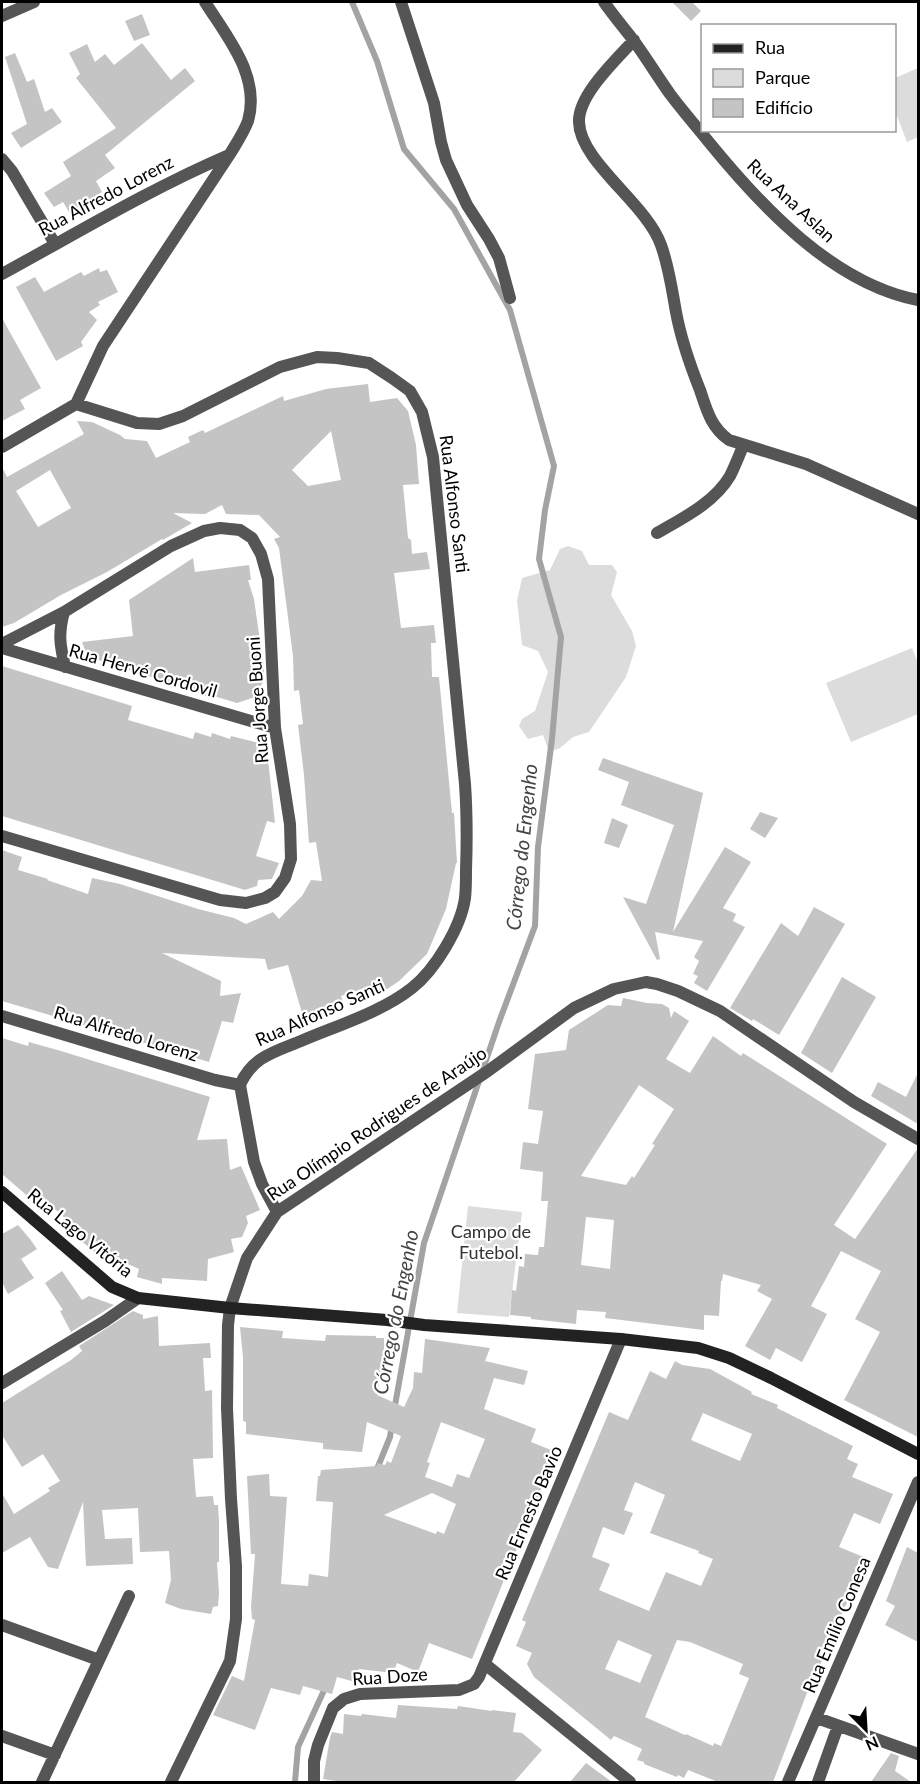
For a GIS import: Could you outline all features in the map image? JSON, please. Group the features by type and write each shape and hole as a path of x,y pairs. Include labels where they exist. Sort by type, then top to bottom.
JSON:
{"street":[{"path":"2,16 34,2"},
{"path":"2,447 76,404 103,346 230,154 248,122 251,100 249,82 243,63 205,2"},
{"path":"401,2 434,103 446,160 467,205 499,258 510,298"},
{"name":"Rua Ana Aslan","path":"604,2 634,40 672,96 732,171 769,210 828,260 874,285 901,297 918,300"},
{"path":"634,40 585,99 580,110 579,128 590,153 654,229 661,244 684,344 713,424 729,440 806,464 918,514"},
{"name":"Rua Alfredo Lorenz","path":"2,274 186,173 230,154"},
{"path":"2,159 12,171 55,244"},
{"name":"Rua Alfonso Santi","path":"76,404 136,423 159,424 183,416 280,368 318,357 337,358 369,363 410,392 422,412 433,457 465,784 468,828 465,900 446,946 431,971 412,989 380,1008 256,1061 245,1074 240,1085"},
{"path":"657,533 695,510 719,491 731,474 743,446"},
{"name":"Rua Jorge Buoni","path":"2,646 204,531 220,528 240,530 252,538 261,554 268,579 275,728 290,824 291,859 285,878 275,892 265,898 246,903 220,900 2,836"},
{"path":"64,612 59,629 59,640 65,667"},
{"name":"Rua Hervé Cordovil","path":"2,646 65,667 275,728"},
{"name":"Rua Olímpio Rodrigues de Araújo","path":"171,1782 224,1676 234,1642 236,1566 227,1408 228,1325 230,1308 247,1258 277,1212 488,1071 574,1008 604,993 646,982 678,991 720,1011 854,1102 918,1139"},
{"name":"Rua Alfredo Lorenz","path":"2,1016 215,1080 240,1085"},
{"path":"240,1085 254,1162 262,1184 277,1212"},
{"name":"Rua Lago Vitória","path":"2,1192 112,1287 138,1298 424,1325 621,1339 698,1348 729,1358 918,1454"},
{"path":"2,1383 105,1321 138,1298"},
{"name":"Rua Ernesto Bavio","path":"459,1690 474,1684 485,1664 621,1339"},
{"name":"Rua Emílio Conesa","path":"788,1782 918,1482"},
{"path":"42,1782 129,1596"},
{"path":"2,1625 99,1660"},
{"path":"485,1664 630,1782"},
{"name":"Rua Doze","path":"314,1782 314,1761 318,1745 333,1708 344,1699 360,1694 459,1690"},
{"path":"817,1718 918,1754"},
{"path":"818,1782 838,1726"},
{"path":"2,1736 55,1755"}],"green space":[{"path":"918,68 918,137 907,142 896,114 896,78"},
{"path":"568,546 582,551 589,565 612,565 617,572 611,595 632,631 636,646 626,677 589,732 573,737 560,748 549,752 543,735 528,739 519,726 522,719 535,711 548,672 538,651 522,645 517,601 522,578 550,570 560,549"},
{"path":"912,648 918,663 918,714 851,742 826,683"},
{"name":"Campo de Futebol.","path":"468,1206 522,1212 509,1317 457,1313"}],"building":[{"path":"672,2 692,2 701,11 691,21"},
{"path":"142,14 150,35 134,41 125,21"},
{"path":"142,43 171,80 185,68 195,81 105,155 115,168 96,181 102,192 92,198 96,204 83,212 71,215 63,202 54,207 44,193 71,176 63,162 116,128 76,78 80,74 69,53 87,44 95,62 105,54 114,65"},
{"path":"15,53 27,82 34,79 45,112 52,108 62,122 21,148 11,133 27,124 5,57"},
{"path":"99,268 100,272 107,270 118,292 98,302 100,305 89,312 97,320 81,342 83,346 56,361 16,287 35,277 44,292 81,272 84,276"},
{"path":"2,318 41,388 20,400 25,409 2,421"},
{"path":"368,384 370,402 397,398 408,411 416,445 419,484 403,485 408,538 411,540 412,554 427,552 430,569 394,573 401,628 434,625 436,643 431,643 432,677 439,677 452,813 454,813 457,863 446,909 427,954 399,981 377,996 371,986 341,996 343,1002 318,1010 320,1016 304,1020 288,965 268,970 265,959 162,953 221,981 220,996 241,993 233,1023 222,1021 209,1062 2,1001 2,850 22,857 18,870 88,894 92,878 120,884 234,918 246,924 273,912 279,919 302,896 311,880 322,881 316,842 309,843 298,725 303,724 299,690 294,691 293,656 279,548 274,539 280,537 259,515 226,514 222,505 205,514 173,513 192,523 14,623 2,627 2,467 7,477 84,434 77,421 92,422 125,439 147,441 156,458 190,442 188,437 203,430 205,433 283,396 284,401 326,389","holes":["331,431 341,480 308,486 292,470","50,470 71,508 38,527 16,491"]},
{"path":"193,558 195,572 249,565 251,580 248,580 254,599 264,669 264,680 255,697 237,703 205,696 190,689 104,662 86,653 82,642 133,636 129,600"},
{"path":"2,666 132,706 128,720 193,739 195,732 211,737 212,733 230,739 231,736 259,743 267,750 275,823 267,821 256,856 279,863 272,879 258,880 257,886 245,890 2,816"},
{"path":"603,758 703,793 673,932 725,847 751,862 723,908 736,914 733,921 745,927 707,991 694,983 698,976 693,974 699,961 694,957 703,941 655,932 660,959 657,960 623,897 646,904 674,825 621,805 629,782 598,770"},
{"path":"760,812 778,818 765,838 750,829"},
{"path":"612,818 628,825 619,848 604,843"},
{"path":"814,907 845,924 779,1035 730,1008 781,923 798,936"},
{"path":"842,977 876,997 832,1073 801,1053"},
{"path":"623,998 662,1004 669,1008 671,1018 674,1011 689,1021 666,1059 690,1073 713,1036 741,1056 743,1053 887,1144 834,1225 855,1239 918,1148 918,1437 844,1400 880,1332 855,1319 881,1271 841,1251 811,1306 827,1314 802,1362 776,1348 770,1360 745,1346 772,1299 757,1291 761,1285 723,1274 719,1316 704,1315 704,1330 605,1318 606,1312 577,1310 576,1324 510,1315 512,1290 516,1291 519,1266 524,1267 525,1254 538,1255 539,1247 544,1247 548,1201 541,1201 543,1172 520,1169 523,1142 538,1144 543,1111 528,1109 535,1054 566,1050 569,1030 608,1005 621,1006","holes":["639,1085 674,1109 634,1178 632,1176 626,1185 581,1176","586,1217 614,1220 610,1269 581,1265"]},
{"path":"2,1038 28,1046 29,1042 61,1051 210,1097 197,1140 227,1139 230,1170 241,1166 260,1210 246,1216 248,1223 242,1237 231,1239 234,1252 208,1259 207,1281 162,1278 162,1284 137,1277 139,1269 106,1254 103,1259 62,1225 66,1219 44,1199 39,1206 2,1174"},
{"path":"918,1073 918,1124 871,1096 878,1082 906,1097"},
{"path":"18,1225 37,1249 21,1259 34,1278 8,1294 2,1282 2,1234"},
{"path":"62,1271 82,1300 89,1296 114,1305 71,1332 60,1311 63,1310 45,1283"},
{"path":"133,1311 143,1315 143,1319 158,1316 159,1346 210,1343 211,1358 203,1358 205,1391 212,1390 213,1458 193,1459 196,1497 213,1496 214,1505 218,1505 219,1593 218,1606 213,1607 211,1614 181,1609 165,1603 171,1580 169,1551 140,1552 138,1508 102,1510 105,1539 132,1538 133,1564 86,1566 83,1502 58,1569 48,1567 30,1537 2,1553 2,1493 14,1514 50,1491 48,1488 60,1481 43,1454 22,1467 2,1435 2,1403 71,1360 82,1351 79,1346"},
{"path":"240,1327 283,1331 282,1338 325,1341 326,1335 384,1338 384,1355 377,1395 404,1407 413,1388 414,1372 422,1373 425,1339 490,1348 485,1361 528,1371 524,1385 494,1378 484,1409 536,1429 531,1442 556,1452 472,1659 429,1643 418,1672 397,1663 393,1673 359,1669 355,1682 337,1677 332,1694 303,1686 300,1695 271,1688 255,1730 213,1715 232,1676 244,1681 255,1620 252,1619 251,1607 255,1554 251,1554 247,1476 269,1474 270,1496 287,1497 281,1584 308,1586 309,1574 328,1577 333,1502 316,1501 318,1476 321,1470 377,1466 377,1463 385,1465 387,1461 391,1463 401,1436 367,1422 362,1452 323,1449 323,1443 246,1434 246,1422 243,1421 243,1357","holes":["441,1422 485,1439 469,1478 457,1474 452,1487 425,1477 430,1463 427,1462","432,1493 456,1504 444,1534 437,1531 436,1534 384,1515"]},
{"path":"675,1361 682,1365 710,1369 752,1392 751,1394 778,1405 777,1408 853,1446 847,1459 858,1464 852,1477 893,1494 880,1524 854,1513 839,1547 866,1558 820,1665 818,1664 773,1782 718,1782 688,1770 684,1778 644,1764 637,1760 642,1749 614,1736 611,1740 534,1677 527,1664 532,1653 516,1646 526,1622 522,1620 609,1412 628,1420 650,1371 666,1379","holes":["703,1413 752,1434 740,1461 691,1440","635,1482 665,1495 650,1533 699,1551 698,1553 713,1559 701,1586 666,1572 649,1611 599,1590 610,1564 592,1557 603,1527 624,1535 633,1513 624,1510","618,1640 652,1655 640,1683 605,1669","677,1640 690,1642 743,1664 739,1674 749,1678 721,1746 714,1743 713,1746 645,1717"]},
{"path":"907,1547 918,1553 918,1642 885,1625 895,1606 886,1601"},
{"path":"398,1705 457,1709 458,1706 516,1713 513,1732 522,1733 542,1750 514,1782 335,1782 323,1779 330,1738 332,1732 343,1734 344,1714 396,1718"},
{"path":"891,1753 899,1756 895,1771 911,1782 871,1782"},
{"path":"586,1763 612,1782 570,1782"}],"waterway":[{"name":"Córrego do Engenho","path":"352,2 377,61 404,149 454,209 510,310 554,466 545,510 539,559 561,637 552,739 538,847 535,926 499,1022 424,1243 394,1411"},
{"name":"Córrego do Engenho","path":"377,1469 390,1437 392,1424"},
{"name":"Córrego do Engenho","path":"295,1782 298,1747 326,1686"}]}
